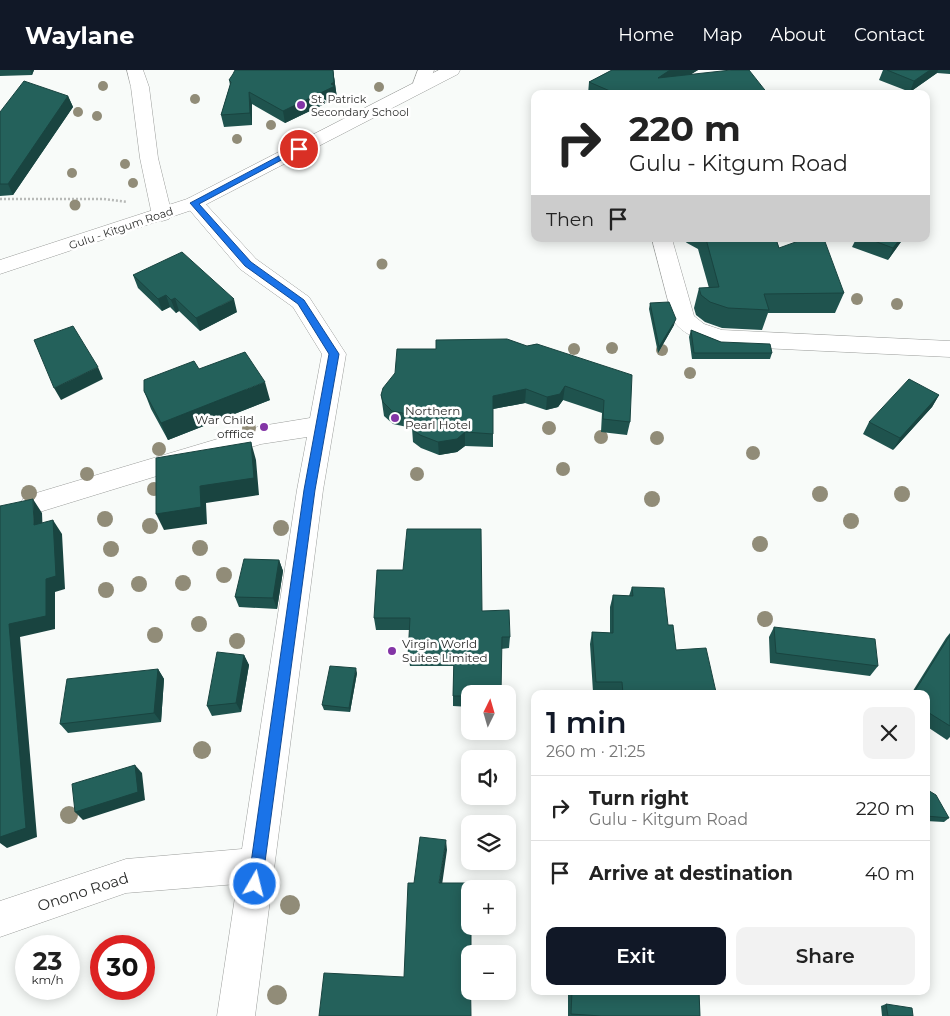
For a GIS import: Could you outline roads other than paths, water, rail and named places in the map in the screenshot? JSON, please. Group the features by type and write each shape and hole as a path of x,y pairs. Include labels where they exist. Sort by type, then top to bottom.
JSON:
{"street":[{"path":"135,70 140,87 149,158 162,215"},
{"name":"Gulu - Kitgum Road","path":"0,267 194,203 423,78 452,70"},
{"path":"194,203 248,264 301,302 334,354 310,490 236,1016"},
{"path":"663,242 684,320 696,329 719,338 950,349"},
{"path":"33,504 262,435 321,426"},
{"name":"Onono Road","path":"0,919 126,876 258,865"}],"place":[{"name":"St. Patrick Secondary School","path":"301,105"},
{"name":"Northern Pearl Hotel","path":"395,418"},
{"name":"War Child offfice","path":"264,427"},
{"name":"Virgin World Suites Limited","path":"392,651"}]}
